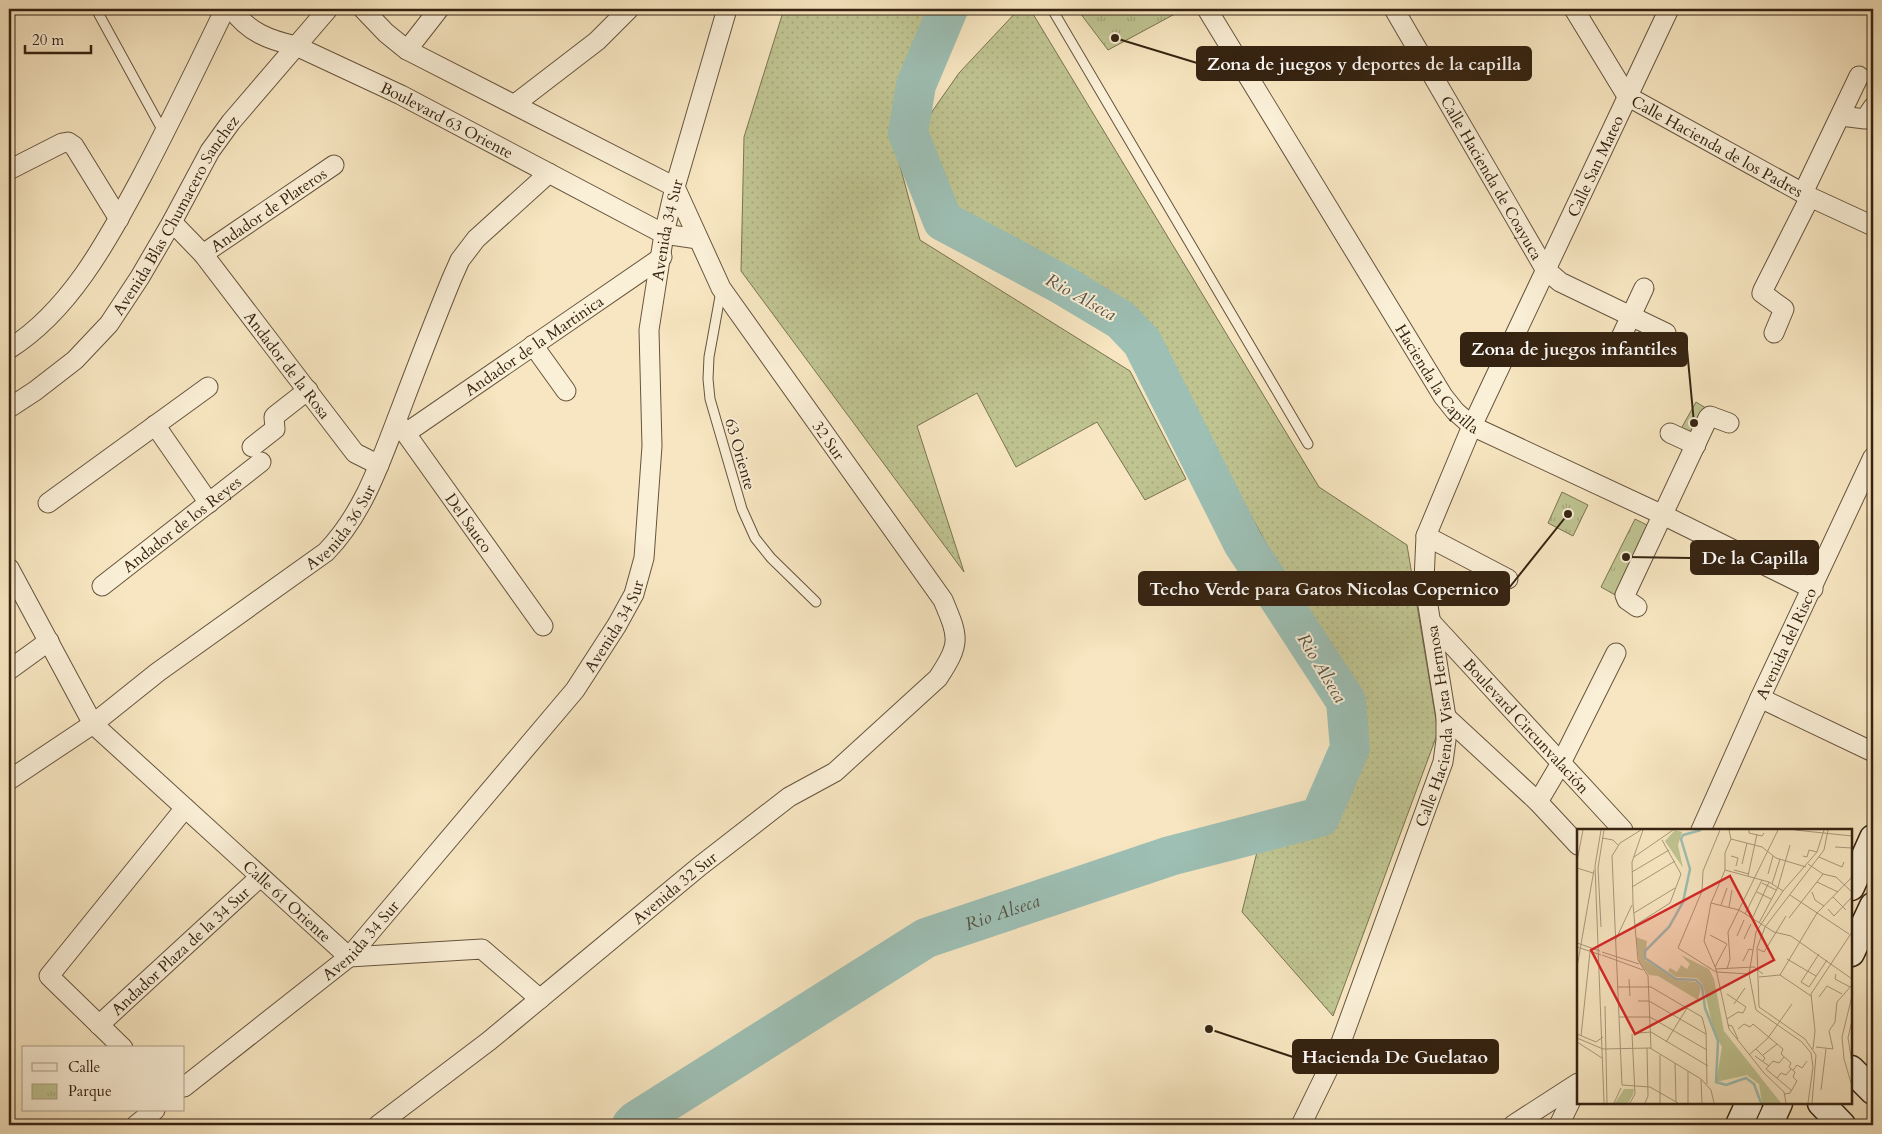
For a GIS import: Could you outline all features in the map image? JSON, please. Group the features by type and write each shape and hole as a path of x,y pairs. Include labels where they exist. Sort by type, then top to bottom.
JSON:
{"main road":[{"path":"1852,885 1873,838"},
{"path":"1852,951 1873,906"},
{"path":"1852,1070 1873,1091"},
{"path":"1738,1125 1749,1104"},
{"path":"1769,1125 1779,1104"},
{"path":"1822,1104 1842,1125"}],"street":[{"path":"9,349 22,341 51,314 86,270 118,219 164,133 225,9"},
{"name":"Boulevard 63 Oriente","path":"232,9 246,27 256,34 277,42 296,46 401,94 664,234"},
{"name":"Avenida Blas Chumacero Sanchez","path":"9,408 75,360 109,324 140,277 210,151 230,122 328,9"},
{"path":"363,9 386,33 407,50 675,187"},
{"path":"407,50 439,9"},
{"path":"515,104 597,41 629,9"},
{"name":"Avenida 34 Sur","path":"185,1086 349,957 575,690 617,625 634,594 644,558 652,446 649,330 662,257 664,234 675,187 726,9"},
{"name":"Hacienda la Capilla","path":"1207,9 1455,411 1472,426 1663,515 1813,589"},
{"name":"Calle Hacienda de Coayuca","path":"1394,9 1545,269"},
{"name":"Calle Hacienda de los Padres","path":"1574,9 1627,96 1807,195 1873,226"},
{"name":"Calle San Mateo","path":"1545,269 1669,9"},
{"path":"1774,333 1784,309 1762,293 1859,76"},
{"path":"1841,116 1865,119 1873,106"},
{"path":"9,170 62,143 68,142 74,146 118,219"},
{"name":"Andador de Plateros","path":"203,254 334,165"},
{"name":"Avenida 36 Sur","path":"9,780 93,724 158,672 326,552 341,537 354,517 379,465 401,427 452,278 460,260 476,239 549,173"},
{"name":"32 Sur","path":"675,187 722,288 943,600 952,622 956,642"},
{"name":"Andador de la Rosa","path":"172,222 203,254 355,453 379,465"},
{"path":"664,234 698,238"},
{"name":"Andador de la Martinica","path":"401,427 534,345 662,257"},
{"path":"1545,269 1560,282 1666,333"},
{"name":"Calle Hacienda Vista Hermosa","path":"1301,1125 1340,1045 1443,762 1446,740 1446,717 1424,581 1426,536 1472,426 1545,269"},
{"path":"1615,350 1644,288"},
{"path":"534,345 566,391"},
{"path":"48,503 208,386"},
{"name":"Andador de los Reyes","path":"102,586 209,503 256,455 275,429 274,417 308,390"},
{"path":"1631,603 1663,515 1710,416 1729,423"},
{"path":"155,425 209,503"},
{"name":"Del Sauco","path":"401,427 543,626"},
{"path":"1670,432 1696,445"},
{"name":"Avenida del Risco","path":"1701,829 1760,698 1813,589 1873,457"},
{"path":"1426,536 1508,579"},
{"name":"Calle 61 Oriente","path":"9,568 93,724 349,957"},
{"name":"Boulevard Circunvalación","path":"1431,622 1622,829"},
{"path":"9,670 49,641"},
{"name":"Avenida 32 Sur","path":"378,1125 489,1041 700,866 789,797 835,772 938,678 950,660 956,642"},
{"path":"1538,802 1616,653"},
{"path":"1760,698 1873,752"},
{"path":"1446,717 1538,802 1577,844"},
{"path":"121,1046 50,976 185,808"},
{"name":"Andador Plaza de la 34 Sur","path":"99,1025 260,877"},
{"path":"349,957 482,949 540,999"},
{"path":"1514,1125 1577,1085"},
{"path":"1559,1125 1577,1086"},
{"path":"136,1125 152,1112"}],"lane":[{"path":"96,9 164,133"},
{"path":"1052,9 1308,444"},
{"name":"63 Oriente","path":"722,288 709,357 708,379 710,399 742,509 755,538 771,558 816,602"}],"green space":[{"path":"784,9 927,9 893,140 920,240 1130,371 1186,479 1145,500 1097,422 1016,467 977,393 917,426 964,572 741,271 744,137"},
{"path":"1019,9 1030,9 1319,487 1407,545 1438,732 1333,1016 1242,912 1258,848 1322,828 1364,719 1148,331 948,204 922,126 959,73"},
{"path":"1077,9 1184,9 1108,50"},
{"path":"1696,402 1709,410 1693,445 1677,436"},
{"path":"1562,492 1588,505 1573,536 1548,523"},
{"path":"1635,519 1651,527 1617,596 1601,587"}],"waterway":[{"name":"Rio Alseca","path":"632,1125 926,938 1170,856 1320,817 1350,748 1346,701 1243,543 1142,342 1121,320 1061,284 943,221 908,133 916,85 948,9"}],"place":[{"name":"Zona de juegos y deportes de la capilla","path":"1115,38"},
{"name":"Zona de juegos infantiles","path":"1694,423"},
{"name":"Techo Verde para Gatos Nicolas Copernico","path":"1568,514"},
{"name":"De la Capilla","path":"1626,557"},
{"name":"Hacienda De Guelatao","path":"1209,1029"}]}
